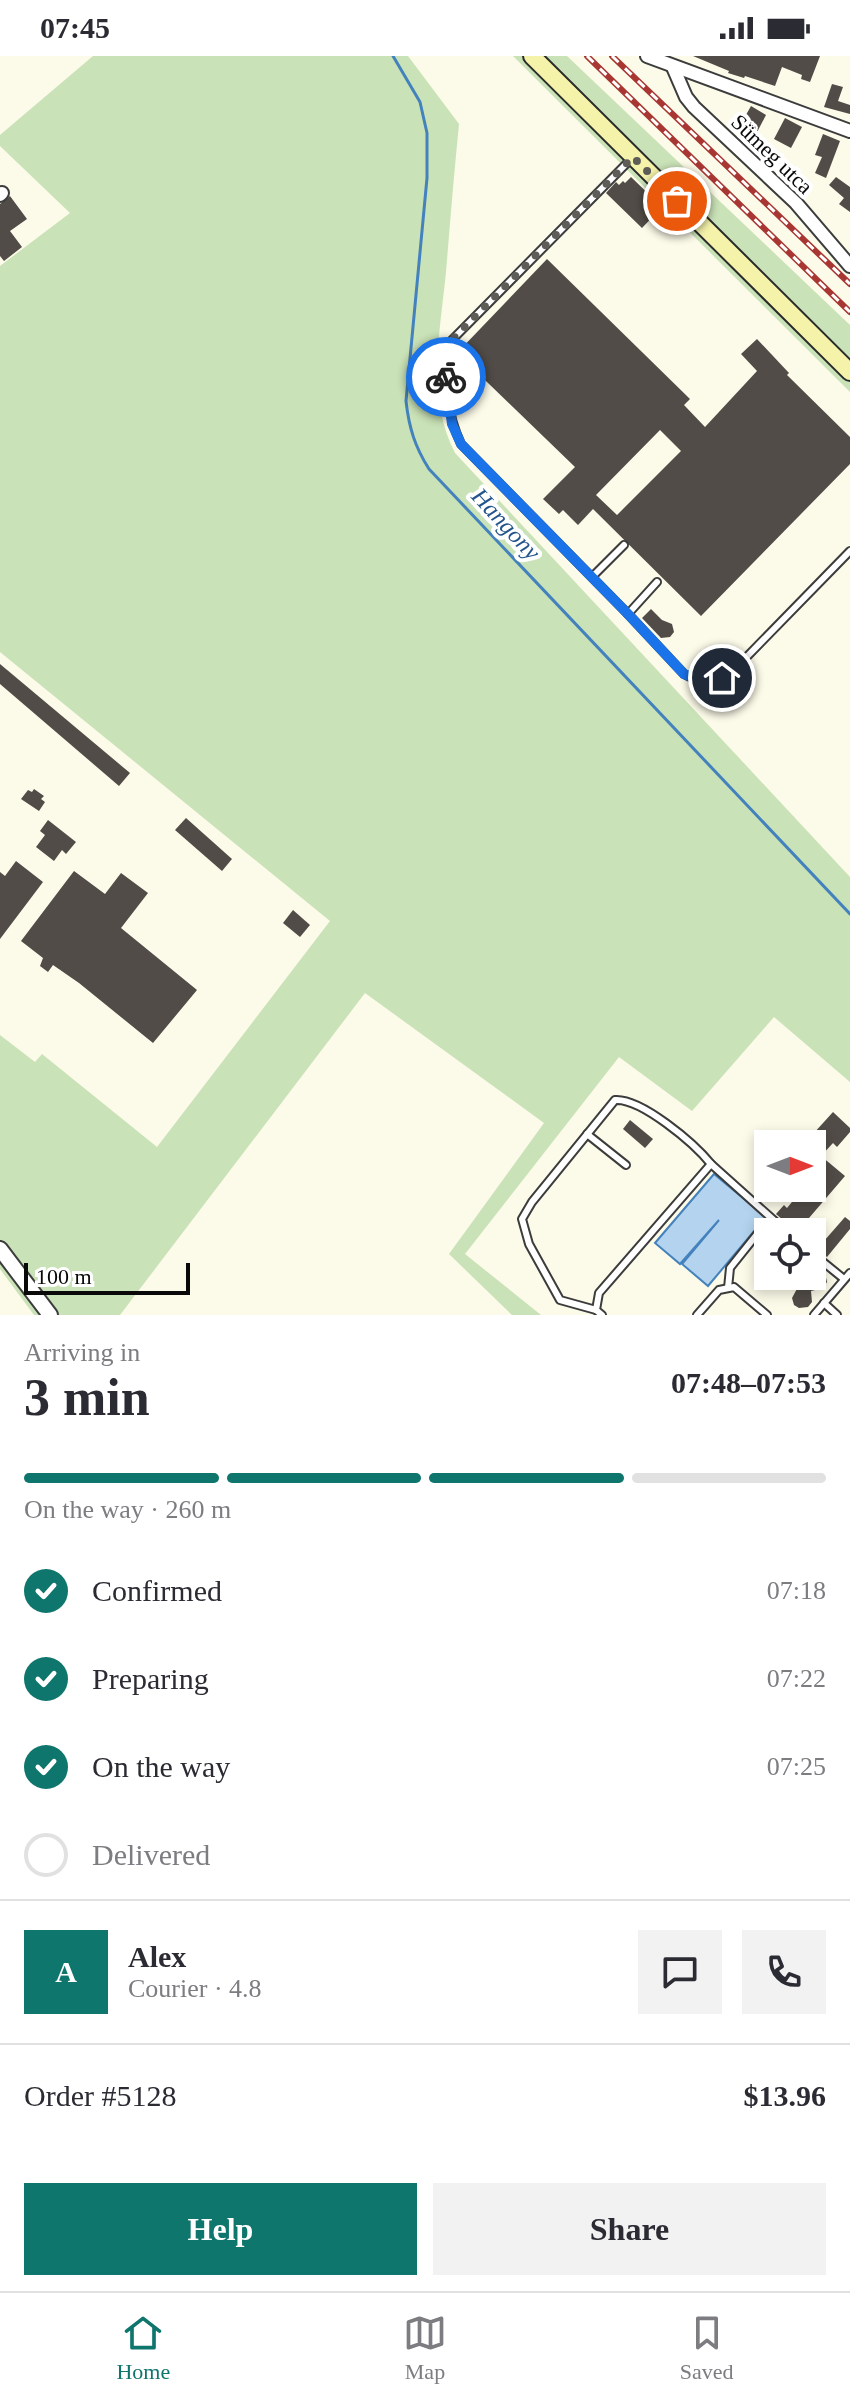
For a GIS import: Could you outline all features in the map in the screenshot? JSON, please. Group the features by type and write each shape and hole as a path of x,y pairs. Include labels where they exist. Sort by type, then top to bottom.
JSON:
{"main road":[{"path":"532,56 850,372"}],"street":[{"path":"647,56 850,131"},
{"name":"Sümeg utca","path":"673,67 686,97 694,107 796,203 850,266"},
{"path":"0,1249 50,1315"}],"lane":[{"path":"633,157 446,346 446,396 452,424 461,444 684,674 700,680 730,674 850,551"},
{"path":"592,577 624,545"},
{"path":"628,614 657,582"},
{"path":"711,1164 599,1293 599,1312 560,1300 529,1244 522,1219 532,1202 615,1100 626,1099 671,1128 700,1151 770,1218"},
{"path":"587,1134 626,1165"},
{"path":"728,1288 730,1268 754,1238"},
{"path":"826,1264 844,1279"},
{"path":"814,1315 850,1273"},
{"path":"697,1315 719,1290 734,1287 767,1315"},
{"path":"824,1303 837,1315"}],"green space":[{"path":"93,56 408,56 459,124 437,364 441,409 455,453 850,877 850,1082 774,1017 692,1111 619,1057 465,1254 541,1315 512,1315 449,1254 544,1123 365,993 120,1315 34,1315 0,1269 0,1035 35,1062 42,1054 157,1147 330,921 0,652 0,266 70,213 0,146 0,135"},
{"path":"513,56 567,56 850,325 850,392"}],"water":[{"path":"714,1174 766,1217 754,1218 754,1231 708,1286 682,1264 719,1220 680,1264 655,1243"}],"building":[{"path":"693,56 820,56 810,82 782,67 775,86 728,73"},
{"path":"832,84 843,87 838,101 850,105 850,114 824,107"},
{"path":"751,106 766,115 754,138 738,129"},
{"path":"785,118 802,127 791,148 774,139"},
{"path":"823,134 840,141 826,178 815,173 822,157 815,155"},
{"path":"631,177 662,207 642,228 606,193 616,182 619,185 623,181 625,183"},
{"path":"836,177 850,187 850,212 839,204 844,198 829,185"},
{"path":"10,196 27,219 10,231 22,247 4,261 0,256 0,204"},
{"path":"547,259 690,399 684,405 705,427 757,371 741,354 757,339 789,373 787,375 850,437 850,464 701,616 593,509 578,525 563,510 559,514 543,499 575,467 457,353","holes":["660,430 681,451 617,515 596,495"]},
{"path":"651,609 662,620 672,624 674,632 670,637 661,638 642,618"},
{"path":"0,664 130,773 119,786 0,684"},
{"path":"34,789 44,796 41,799 45,802 39,811 21,799 28,790 32,792"},
{"path":"186,818 232,859 222,871 175,830"},
{"path":"48,820 76,842 66,854 62,850 54,861 36,847 45,835 40,831"},
{"path":"16,861 43,882 0,939 0,872 5,876"},
{"path":"74,871 105,894 121,873 148,893 121,928 197,990 153,1043 53,965 48,972 40,966 43,958 21,941"},
{"path":"293,910 310,925 300,937 283,923"},
{"path":"833,1112 850,1128 850,1132 837,1147 833,1143 826,1151 826,1130 817,1130"},
{"path":"630,1120 653,1139 645,1148 623,1129"},
{"path":"826,1160 845,1176 826,1198"},
{"path":"792,1202 823,1202 809,1218 781,1218 776,1214 784,1205 787,1208"},
{"path":"845,1217 850,1221 850,1229 827,1257 826,1239"},
{"path":"796,1290 815,1290 811,1291 812,1302 808,1307 799,1308 792,1298"}],"waterway":[{"name":"Hangony","path":"393,56 420,102 427,133 427,178 406,401 413,437 424,461 850,914"}],"railway":[{"path":"587,56 850,312"},
{"path":"612,56 850,284"}],"way so far":[{"path":"446,377 446,346 633,157 677,201"}],"route":[{"path":"446,377 446,396 452,424 461,444 684,674 700,680 722,678"}]}
